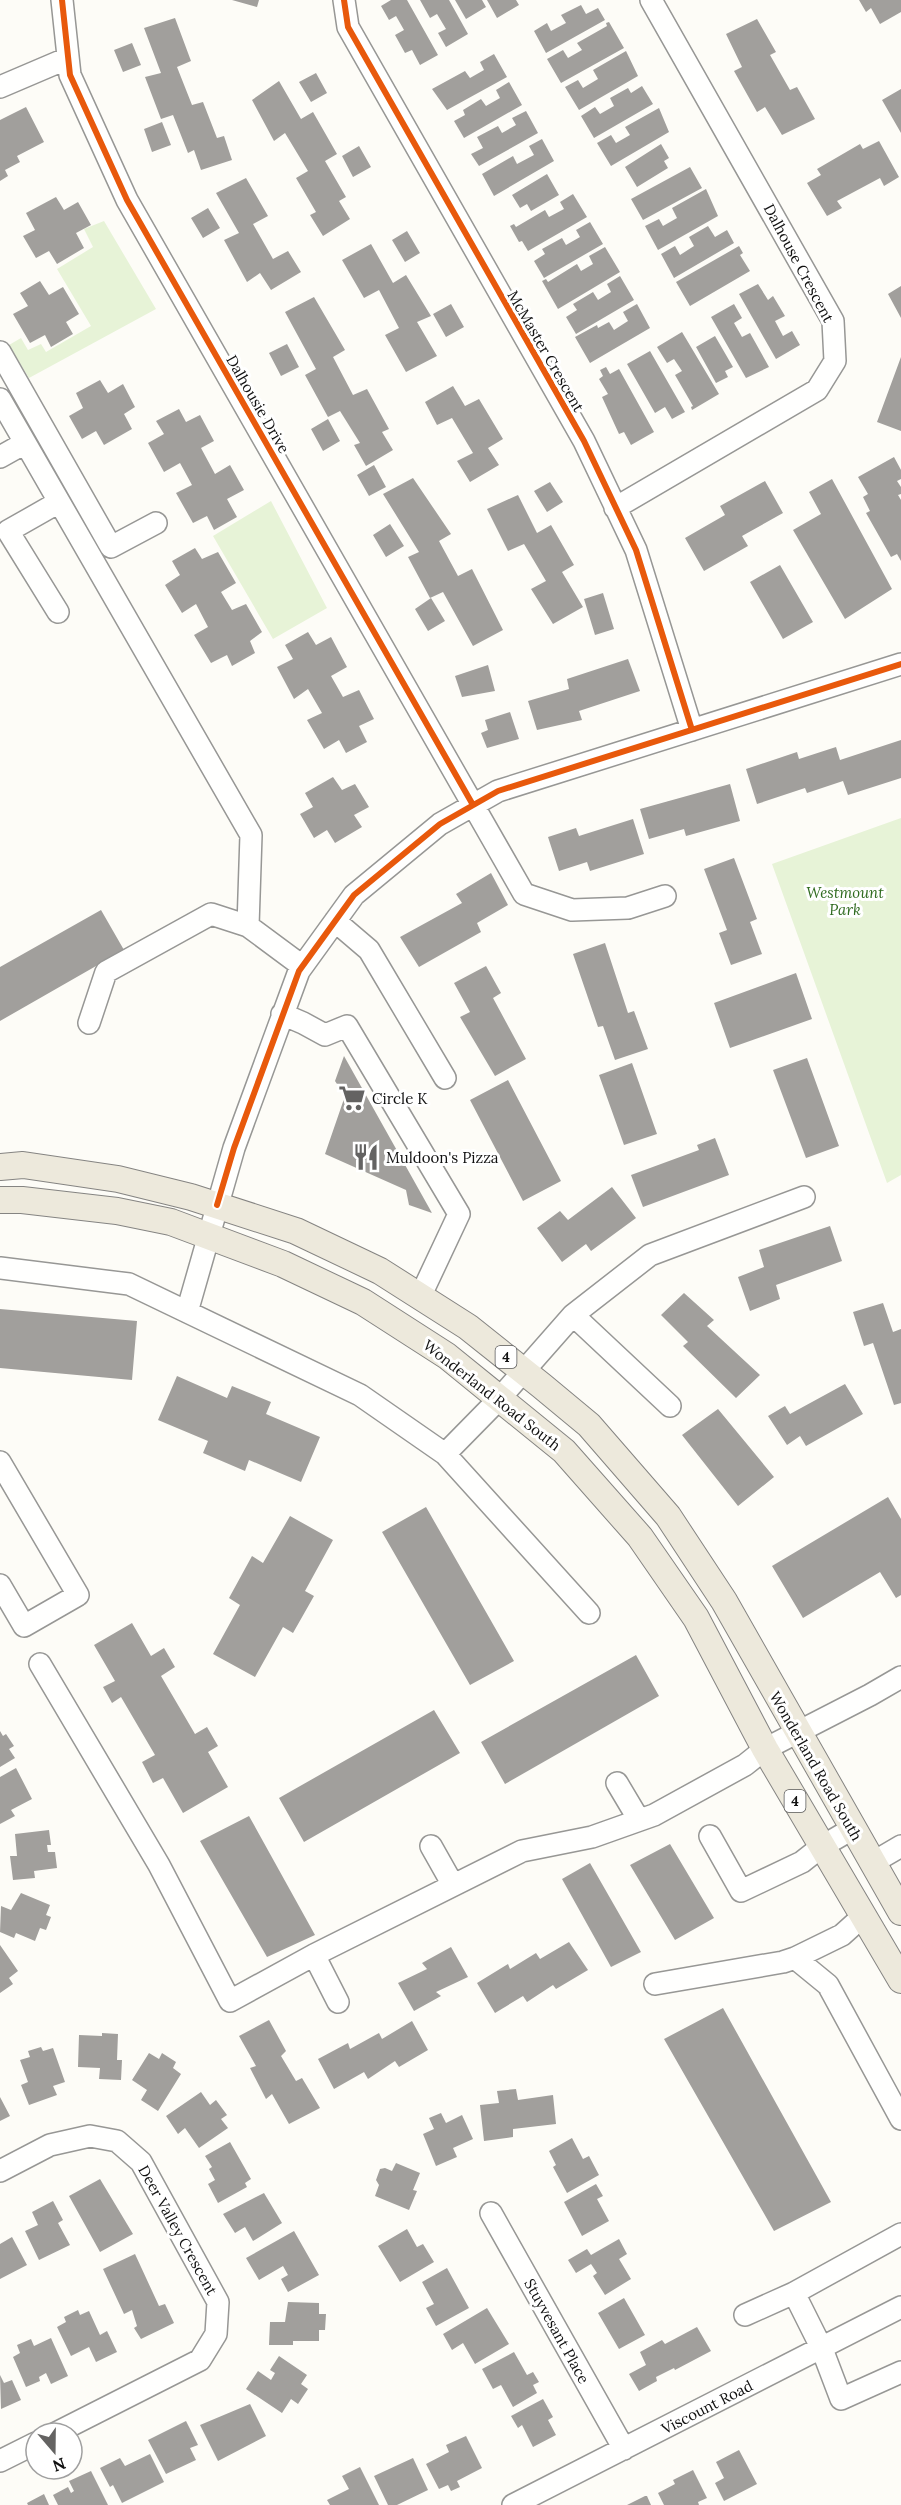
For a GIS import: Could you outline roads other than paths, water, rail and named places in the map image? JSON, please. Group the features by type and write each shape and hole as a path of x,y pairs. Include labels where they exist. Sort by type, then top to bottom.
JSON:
{"main road":[{"name":"Wonderland Road South","path":"0,1167 23,1165 118,1179 217,1205 296,1231 380,1271 468,1327 589,1425 668,1516 724,1601 796,1732 901,1912"},
{"name":"Wonderland Road South","path":"0,1200 22,1200 117,1211 171,1222 283,1264 363,1302 447,1356 564,1451 640,1537 696,1618 765,1749 901,1980"}],"street":[{"name":"Dalhousie Drive","path":"62,0 70,75 127,200 524,894 572,910 628,908 665,896"},
{"name":"McMaster Crescent","path":"344,0 348,27 584,441 636,550 692,730"},
{"name":"Dalhouse Crescent","path":"615,508 817,390 835,361 833,321 651,0"},
{"path":"0,87 68,58"},
{"path":"0,352 111,547 156,523"},
{"path":"0,399 251,835 248,926"},
{"path":"0,457 25,443"},
{"path":"58,612 4,528 59,502"},
{"path":"187,1312 234,1148 282,1014 302,966 354,895 440,824 498,791 901,664"},
{"path":"89,1023 106,972 211,914 248,926 302,966"},
{"path":"335,921 369,950 445,1078"},
{"path":"282,1014 325,1035 347,1026 459,1214 420,1297"},
{"path":"445,1454 500,1398 522,1370 573,1315 650,1255 804,1197"},
{"path":"0,1268 129,1284 360,1395 445,1454 589,1613"},
{"path":"573,1315 670,1406"},
{"path":"0,1462 78,1595 24,1626 0,1585"},
{"path":"40,1664 159,1864 230,2001 314,1955 522,1851 592,1837 654,1815 745,1765 765,1749 901,1677"},
{"path":"617,1783 639,1820"},
{"path":"710,1836 741,1891 802,1862 821,1847 852,1829"},
{"path":"431,1846 453,1885"},
{"path":"872,1863 901,1846"},
{"path":"656,1984 783,1962 842,1935 862,1917"},
{"path":"314,1955 338,2002"},
{"path":"795,1958 828,1985 901,2119"},
{"name":"Deer Valley Crescent","path":"0,2171 50,2145 90,2136 117,2141 141,2162 218,2302 216,2334 200,2360 80,2421"},
{"name":"Stuyvesant Place","path":"491,2213 624,2449"},
{"path":"745,2315 794,2293 901,2234"},
{"path":"794,2293 822,2349 841,2399 901,2372"},
{"name":"Viscount Road","path":"513,2505 901,2307"},
{"path":"0,2461 24,2449"}],"place":[{"name":"Circle K","path":"352,1098"},
{"name":"Muldoon's Pizza","path":"366,1157"}],"park label":[{"name":"Westmount Park","path":"845,900"}]}
